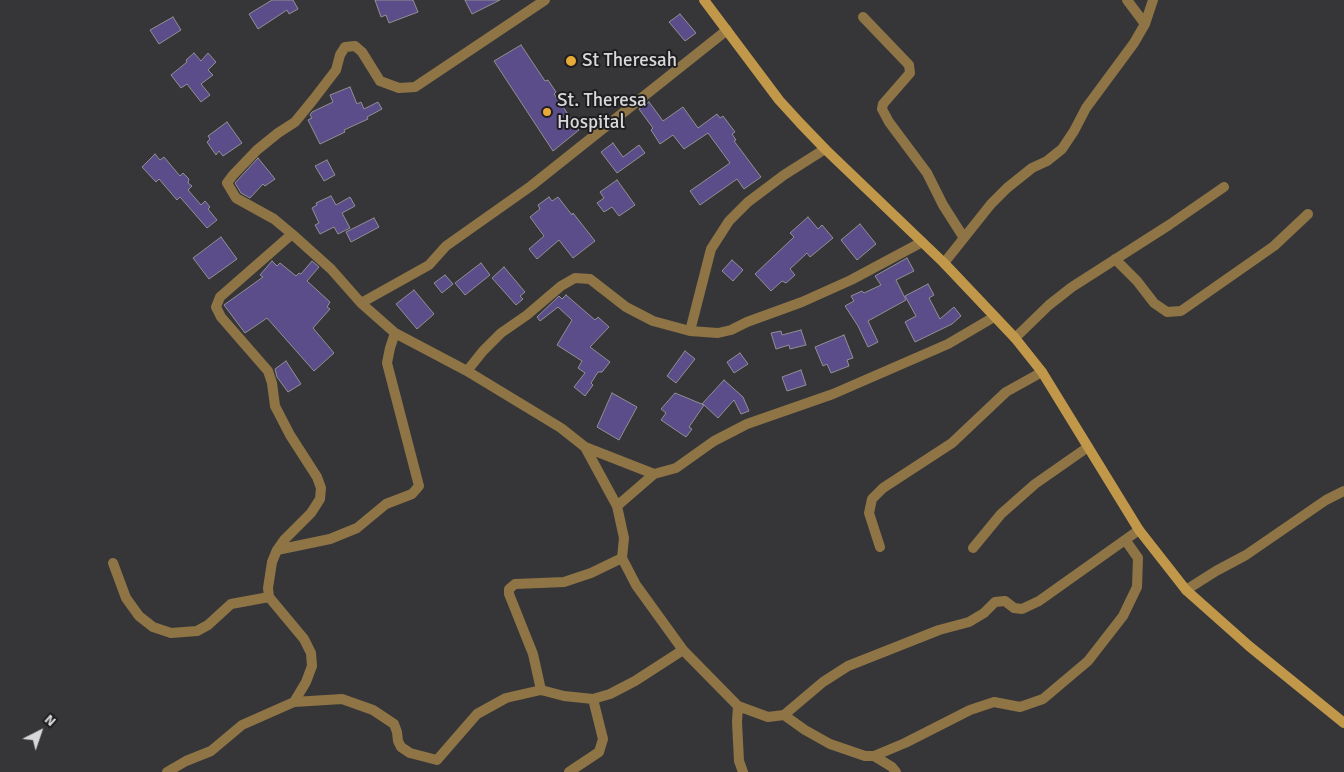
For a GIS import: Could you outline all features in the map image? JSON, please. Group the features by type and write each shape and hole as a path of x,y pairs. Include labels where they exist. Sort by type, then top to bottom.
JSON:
{"street":[{"path":"545,0 415,87 399,88 380,81 362,52 355,46 346,47 340,55 336,70 314,100 294,122 258,150 227,183 236,198 274,219 292,234 331,269 361,303 395,333 467,371 561,428 584,447 654,474"},
{"path":"704,0 779,100 825,149 944,263 1015,338 1042,372 1139,530 1186,590 1249,646 1344,724"},
{"path":"1127,0 1145,24"},
{"path":"944,263 991,204 1007,188 1032,168 1047,161 1062,149 1086,108 1145,24 1153,0"},
{"path":"863,18 909,66 910,73 883,104 882,109 889,122 927,173 943,205 964,238"},
{"path":"361,303 429,265 446,246 531,186 728,30"},
{"path":"690,331 711,249 729,221 748,202 784,175 825,149"},
{"path":"1015,338 1049,305 1072,287 1170,225 1224,187"},
{"path":"1115,259 1137,281 1154,303 1168,312 1181,311 1274,246 1308,214"},
{"path":"292,234 220,297 216,307 221,317 268,371 272,383 274,406 317,477 321,488 320,499 311,513 284,540 277,550 272,562 268,588 269,597 304,639 311,653 312,666 306,682 294,702"},
{"path":"467,371 501,333 574,278 590,279 626,307 652,321 690,331 718,333 731,330 747,322 802,302 850,280 922,242"},
{"path":"617,506 654,474 676,468 714,441 747,424 833,394 948,344 994,317"},
{"path":"277,550 288,546 330,539 357,528 386,504 412,494 419,486 388,363 395,333"},
{"path":"880,547 869,513 872,499 883,488 952,442 1006,392 1042,372"},
{"path":"584,447 617,506 624,538 622,558 636,585 683,650 738,706 768,717 784,715 823,682 848,666 939,630 969,622 984,613 996,602 1005,601 1014,608 1022,609 1039,601 1139,530"},
{"path":"973,548 1001,514 1035,484 1088,447"},
{"path":"1186,590 1246,554 1326,500 1344,491"},
{"path":"784,715 830,744 864,756 874,756 970,710 994,702 1020,707 1043,699 1088,661 1123,616 1138,587 1138,558 1126,541"},
{"path":"541,690 533,654 509,594 509,589 515,584 564,582 591,573 622,558"},
{"path":"112,563 126,598 139,616 153,627 171,633 197,631 208,625 231,604 269,597"},
{"path":"167,772 186,760 210,751 242,725 294,702 342,699 372,710 394,724 401,747 410,753 438,760 477,714 506,698 541,690 564,696 592,699 610,694 635,681 683,650"},
{"path":"569,772 600,752 603,739 592,699"},
{"path":"738,706 739,761 743,772"},
{"path":"874,756 892,767 896,772"}],"building":[{"path":"272,0 293,0 298,9 289,14 287,10 258,29 249,14"},
{"path":"375,0 413,0 418,12 389,23 386,15 381,17"},
{"path":"465,0 500,0 472,14"},
{"path":"680,14 696,33 685,41 669,22"},
{"path":"173,17 181,30 159,44 150,30"},
{"name":"St. Theresa Hospital","path":"521,45 545,81 548,80 556,92 554,94 579,130 553,151 494,61"},
{"path":"194,53 201,61 208,53 216,62 208,70 213,75 201,84 210,95 201,102 187,84 181,88 171,75 187,62 186,60"},
{"path":"350,87 357,104 361,102 364,109 378,102 382,109 367,117 368,119 344,130 345,132 320,144 308,120 312,118 310,115 312,112 333,102 330,95"},
{"path":"649,102 663,121 683,107 698,128 717,114 720,118 723,116 735,132 732,134 736,140 734,141 761,177 744,189 737,179 700,205 690,191 730,163 708,133 684,149 673,135 660,144 651,130 653,128 639,109"},
{"path":"227,122 242,143 223,156 219,151 216,155 207,142 210,139 208,136"},
{"path":"613,143 623,157 639,145 645,153 617,173 601,152"},
{"path":"155,154 160,160 164,157 180,176 183,173 189,179 188,183 192,186 188,190 201,205 205,201 210,207 208,209 217,220 207,228 180,197 177,200 159,179 156,182 142,167"},
{"path":"258,158 275,179 265,186 263,184 250,198 241,193 235,183"},
{"path":"327,160 335,175 324,181 315,166"},
{"path":"617,180 635,205 619,216 612,207 604,212 597,203 604,198 600,192"},
{"path":"331,196 336,205 350,197 355,206 342,213 350,228 338,234 334,227 320,234 315,225 319,223 312,208 317,205 316,203"},
{"path":"549,197 552,201 558,197 595,241 573,258 559,240 537,259 529,249 544,236 530,217 540,209 538,205"},
{"path":"808,217 818,229 822,225 833,238 810,257 807,253 790,269 795,275 786,283 782,281 771,291 755,274 794,237 790,233"},
{"path":"374,218 379,227 351,242 346,232"},
{"path":"860,224 876,244 857,260 841,240"},
{"path":"221,237 237,259 209,279 193,258"},
{"path":"907,258 914,271 896,280 906,300 868,321 878,342 868,347 858,326 845,306 854,301 851,296 862,291 864,293 881,285 875,276"},
{"path":"732,260 743,270 733,281 722,271"},
{"path":"272,261 277,266 280,263 296,276 299,273 301,274 312,261 319,267 307,281 330,302 327,307 330,309 313,328 334,353 314,371 267,318 245,333 224,305 263,277 260,275"},
{"path":"481,263 490,275 465,295 455,283"},
{"path":"504,267 525,292 520,296 523,299 516,305 492,278"},
{"path":"445,275 453,284 442,293 434,283"},
{"path":"928,284 934,295 929,298 940,319 954,307 961,316 952,324 915,342 905,322 916,316 905,296"},
{"path":"414,290 434,314 417,329 396,304"},
{"path":"566,295 595,320 598,317 609,327 590,347 610,362 602,372 598,372 591,383 593,385 585,396 574,387 585,373 578,368 582,361 557,345 572,320 558,307 540,321 537,317 559,296 562,299"},
{"path":"801,330 806,345 790,349 789,345 776,349 771,333 781,331 782,335"},
{"path":"844,335 853,358 847,360 849,366 831,373 827,364 823,366 815,347"},
{"path":"685,351 695,359 676,383 667,376"},
{"path":"740,353 748,364 734,373 727,362"},
{"path":"286,361 301,384 288,392 277,377 275,369"},
{"path":"801,370 806,385 787,391 782,377"},
{"path":"724,380 743,397 749,411 741,414 734,400 718,418 702,404"},
{"path":"612,393 637,407 619,440 597,427"},
{"path":"675,393 704,405 689,427 692,429 686,437 661,420 666,413 661,409"}],"place":[{"name":"St Theresah","path":"571,61"},
{"name":"St. Theresa Hospital","path":"547,112"}]}
